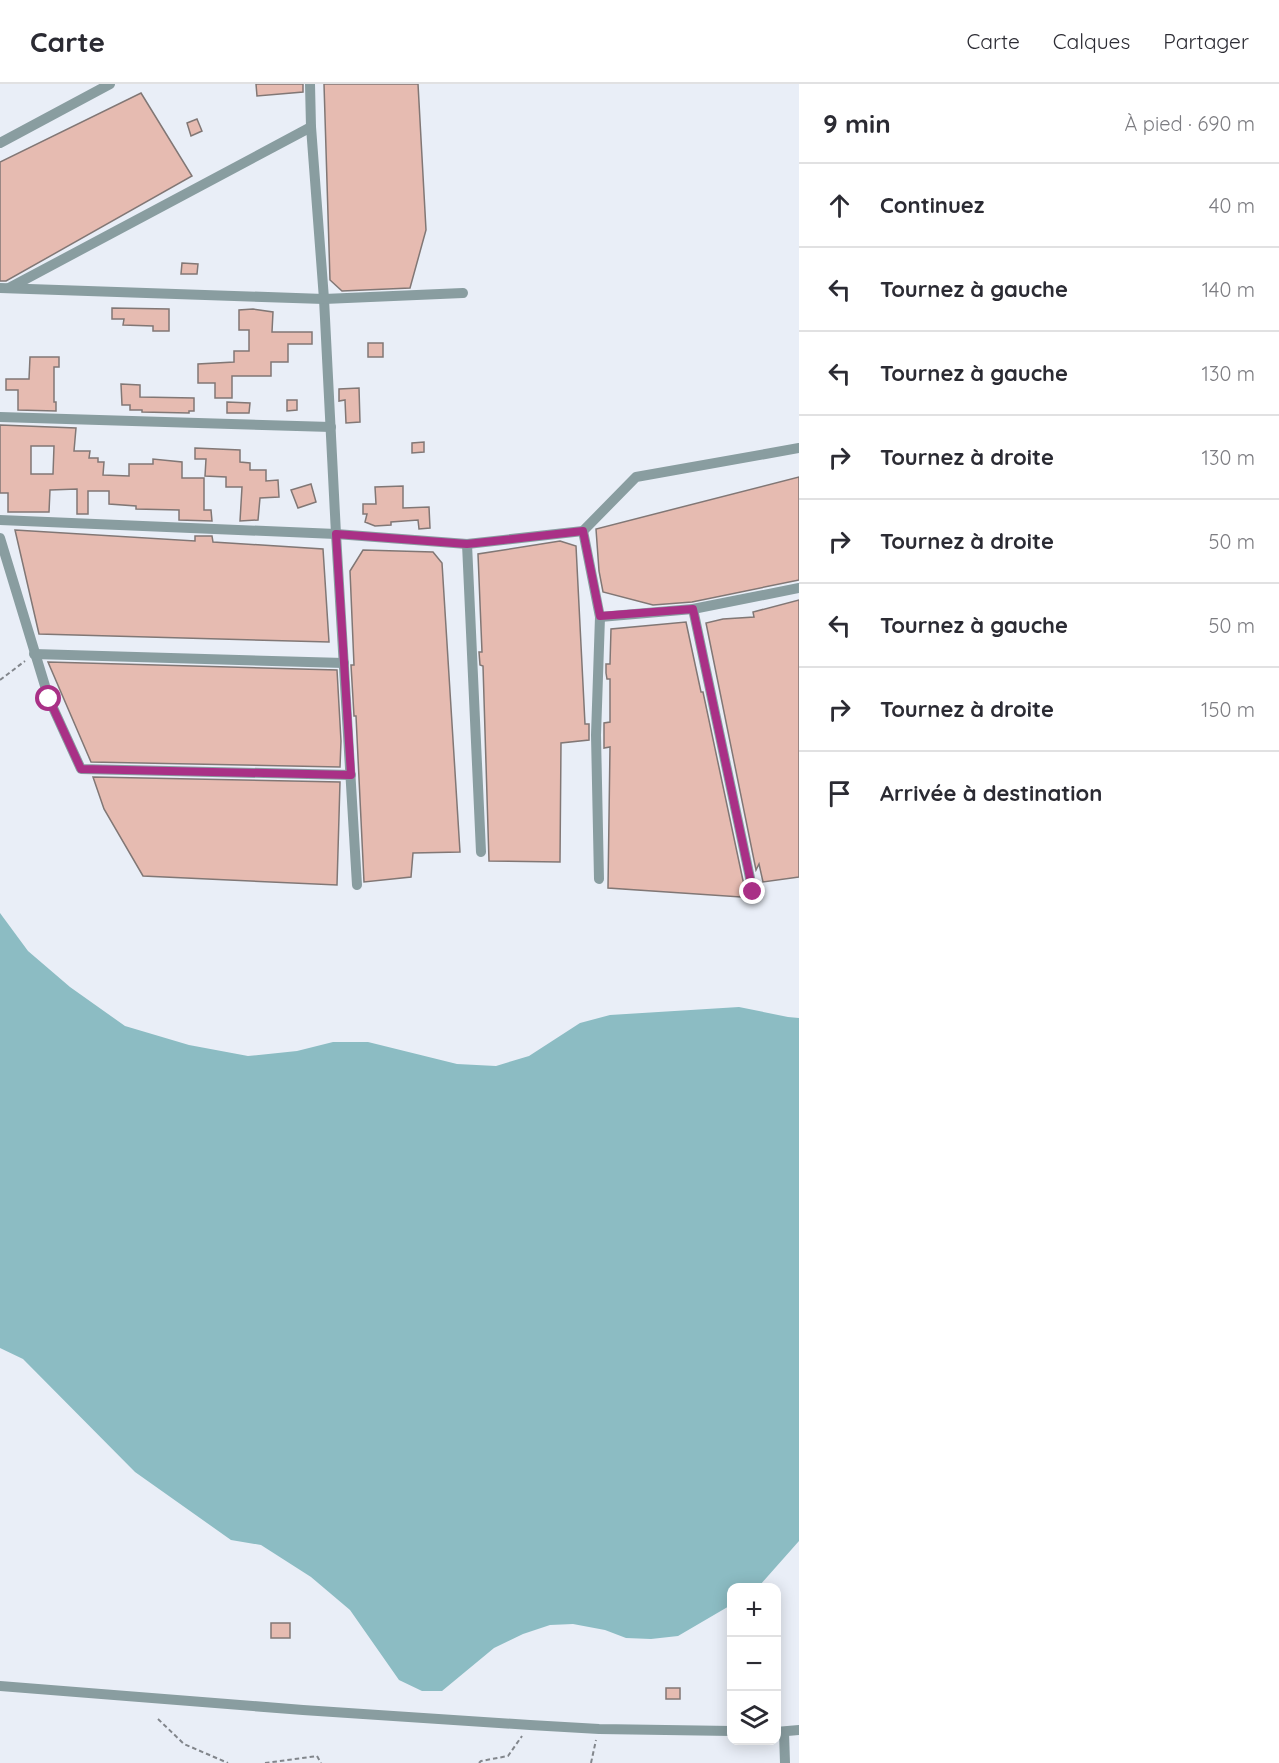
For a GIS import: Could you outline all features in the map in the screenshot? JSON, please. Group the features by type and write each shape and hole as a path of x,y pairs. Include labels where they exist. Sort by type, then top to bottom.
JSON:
{"street":[{"path":"0,143 109,84"},
{"path":"310,84 332,427 336,534 357,885"},
{"path":"4,288 311,127"},
{"path":"4,288 324,299 464,293"},
{"path":"0,417 332,427"},
{"path":"0,520 336,534 467,544 583,531 636,477 799,448"},
{"path":"583,531 600,616 596,735 599,879"},
{"path":"0,538 49,699 81,769 351,775"},
{"path":"467,544 481,852"},
{"path":"600,616 693,609 799,588"},
{"path":"693,609 753,892"},
{"path":"34,654 344,663"},
{"path":"0,1686 530,1725 599,1729 727,1731"},
{"path":"781,1732 799,1730"},
{"path":"781,1738 785,1763"}],"path":[{"path":"0,680 34,654"},
{"path":"158,1719 184,1744 228,1763"},
{"path":"480,1763 508,1756 530,1725"},
{"path":"591,1763 599,1729"},
{"path":"265,1763 317,1756 321,1763"}],"water":[{"path":"0,913 28,951 70,987 125,1026 189,1045 248,1056 297,1051 333,1042 368,1042 457,1064 496,1066 529,1056 580,1023 610,1015 739,1007 799,1018 799,1541 762,1583 727,1583 727,1607 678,1636 651,1639 626,1638 605,1630 573,1624 550,1625 523,1634 494,1648 442,1691 422,1691 399,1680 350,1610 311,1577 261,1545 231,1540 135,1472 23,1359 0,1348"}],"building":[{"path":"256,84 303,84 303,92 257,96"},
{"path":"324,84 418,84 426,230 410,288 342,291 330,280"},
{"path":"141,93 192,176 6,281 0,281 0,162"},
{"path":"197,119 202,131 191,136 187,123"},
{"path":"182,263 198,264 197,274 181,274"},
{"path":"112,308 169,309 169,331 153,331 153,326 123,325 124,319 112,319"},
{"path":"253,309 273,312 272,332 312,332 312,344 288,344 288,362 271,362 271,376 232,376 232,398 215,398 215,383 198,383 198,364 234,362 234,351 249,351 249,330 239,330 239,310"},
{"path":"368,343 383,343 383,357 368,357"},
{"path":"30,357 59,357 59,367 54,367 56,411 18,410 18,390 6,390 6,379 29,379"},
{"path":"121,384 140,385 140,397 194,398 194,411 189,411 189,413 130,410 130,405 122,405"},
{"path":"359,388 360,422 346,423 345,400 339,401 339,389"},
{"path":"287,400 297,400 297,410 287,411"},
{"path":"227,402 250,403 249,413 227,413"},
{"path":"0,425 76,428 74,451 90,451 89,458 98,458 98,462 104,462 103,475 129,476 129,464 153,464 153,459 182,462 182,478 204,478 204,510 211,510 212,521 179,520 179,510 136,509 136,506 109,504 109,491 88,491 88,514 77,514 77,489 50,490 49,512 8,512 8,493 0,493","holes":["31,446 54,446 53,474 31,474"]},
{"path":"424,442 424,452 412,453 412,443"},
{"path":"195,448 240,450 240,462 250,463 250,470 266,470 266,481 278,480 279,497 260,498 258,520 240,521 242,487 226,487 226,477 205,476 206,459 195,459"},
{"path":"799,477 799,580 692,602 653,605 603,592 596,529"},
{"path":"311,484 316,502 298,508 291,490"},
{"path":"403,486 403,508 429,507 430,528 419,529 418,520 375,526 365,522 367,514 363,514 363,504 376,504 375,487"},
{"path":"15,530 195,541 195,536 212,536 213,542 323,549 329,642 39,634"},
{"path":"560,541 576,546 585,724 589,724 589,740 561,743 560,862 489,861 483,666 480,665 479,652 482,652 478,554"},
{"path":"363,550 433,552 442,563 460,852 413,853 411,877 364,882 356,716 354,716 351,665 354,665 350,571"},
{"path":"799,600 799,877 763,882 759,864 756,870 706,623 723,619 754,617 753,612"},
{"path":"686,622 745,890 741,897 608,888 610,747 604,748 604,723 610,722 610,679 607,679 606,664 610,664 611,629"},
{"path":"48,662 337,670 341,741 340,767 91,762"},
{"path":"93,777 340,782 337,885 143,876 104,809"},
{"path":"271,1623 290,1623 290,1638 271,1638"},
{"path":"666,1688 680,1688 680,1699 666,1699"}],"route":[{"path":"49,699 81,769 351,775 336,534 467,544 583,531 600,616 693,609 753,892"}]}
